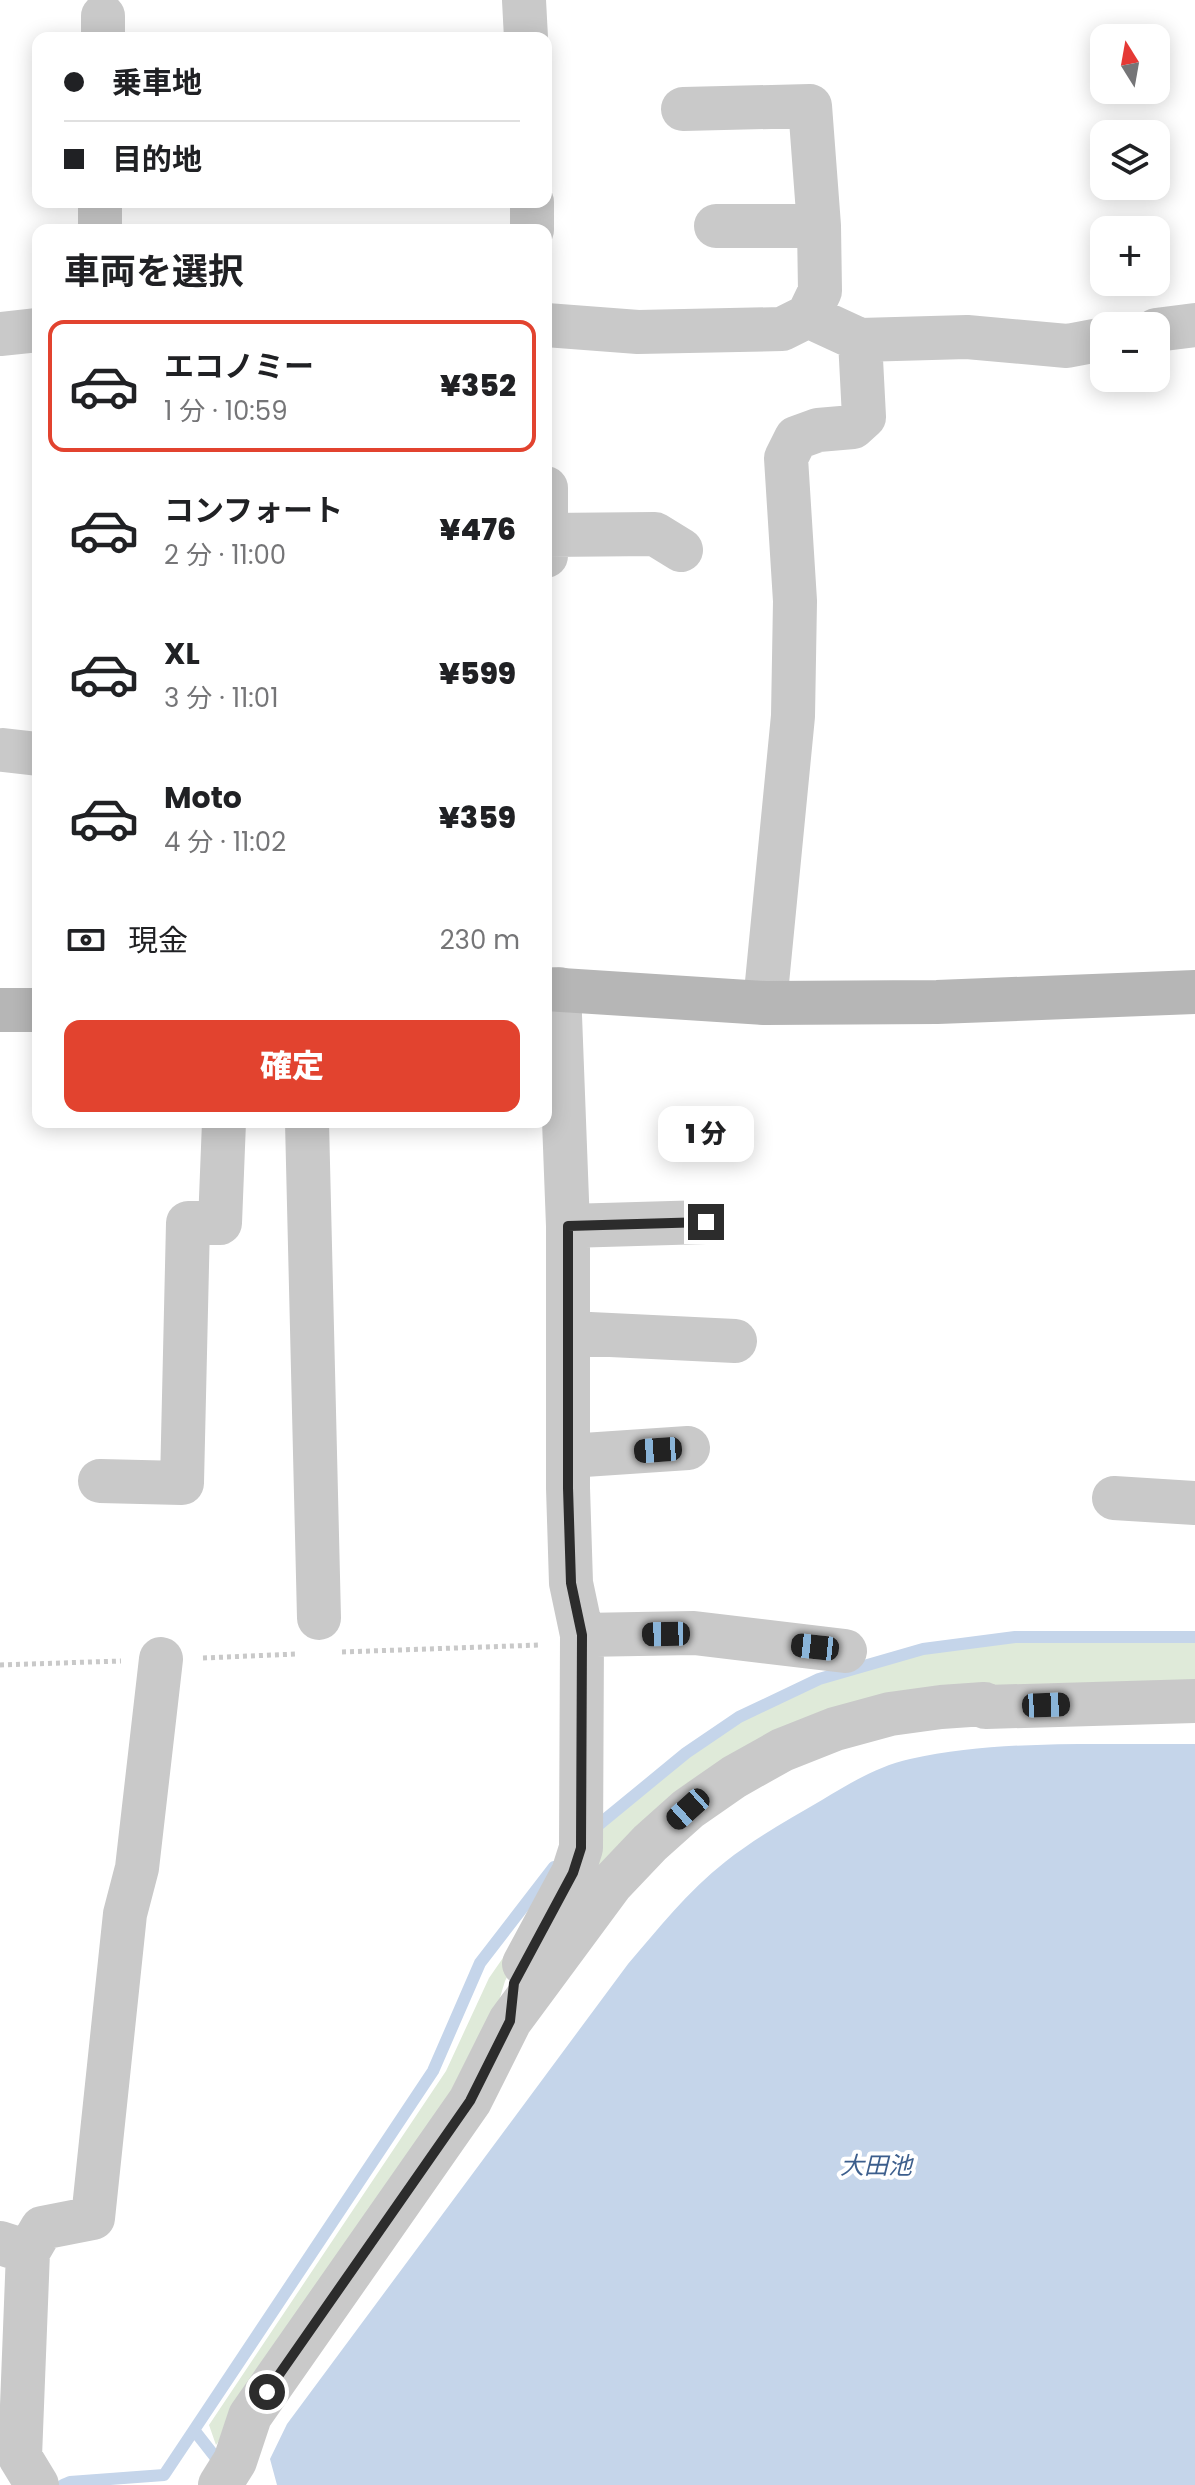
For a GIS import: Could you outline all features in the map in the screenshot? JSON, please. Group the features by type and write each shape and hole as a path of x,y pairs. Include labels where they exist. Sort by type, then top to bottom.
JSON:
{"street":[{"path":"524,0 526,32"},
{"path":"552,325 638,332 782,329 808,316 820,291 819,226 810,106 683,109"},
{"path":"716,226 819,226"},
{"path":"808,316 860,340 967,337 1067,346 1090,342"},
{"path":"1170,328 1195,325"},
{"path":"0,334 32,331"},
{"path":"765,1003 793,716 795,601 786,458 796,438 818,430 853,427 864,417 860,340"},
{"path":"552,535 655,534 681,550"},
{"path":"510,2021 514,1983 573,1873 580,1842 582,1635 571,1583 568,1226 553,989 765,1003 937,1002 1195,992"},
{"path":"0,1010 32,1010"},
{"path":"100,1481 182,1483 188,1223 220,1223 224,1128"},
{"path":"307,1128 319,1642"},
{"path":"568,1226 706,1222"},
{"path":"569,1333 735,1341"},
{"path":"569,1456 688,1448"},
{"path":"1114,1498 1195,1503"},
{"path":"582,1635 694,1633 845,1651"},
{"path":"35,2482 20,2457 14,2248 42,2228 93,2218 125,1914 137,1868 161,1659"},
{"path":"228,2473 250,2416 470,2101 510,2021 612,1883 688,1809 734,1777 782,1750 835,1729 890,1714 941,1707 1195,1701"}],"path":[{"path":"0,1665 161,1659 319,1642 571,1644 582,1635"}],"green space":[{"path":"1017,1641 1195,1642 1195,1685 888,1698 578,1887 590,1837 685,1759 740,1722 823,1682 918,1655"},
{"path":"555,1883 505,1981 482,2057 216,2445 209,2425 446,2071 489,1978"}],"water":[{"name":"大田池","path":"1195,1744 1195,2485 277,2485 270,2459 287,2424 628,1964 711,1873 748,1845 854,1781 910,1759 1016,1746"}],"waterway":[{"path":"591,1831 686,1753 739,1717 819,1679 923,1649 1015,1637 1195,1637"},
{"path":"223,2467 194,2430 433,2071 480,1963 554,1867"},
{"path":"63,2485 164,2475 194,2430"}],"route":[{"path":"267,2392 470,2101 510,2021 514,1983 573,1873 581,1848 582,1635 571,1583 568,1488 568,1226 706,1222"}]}
